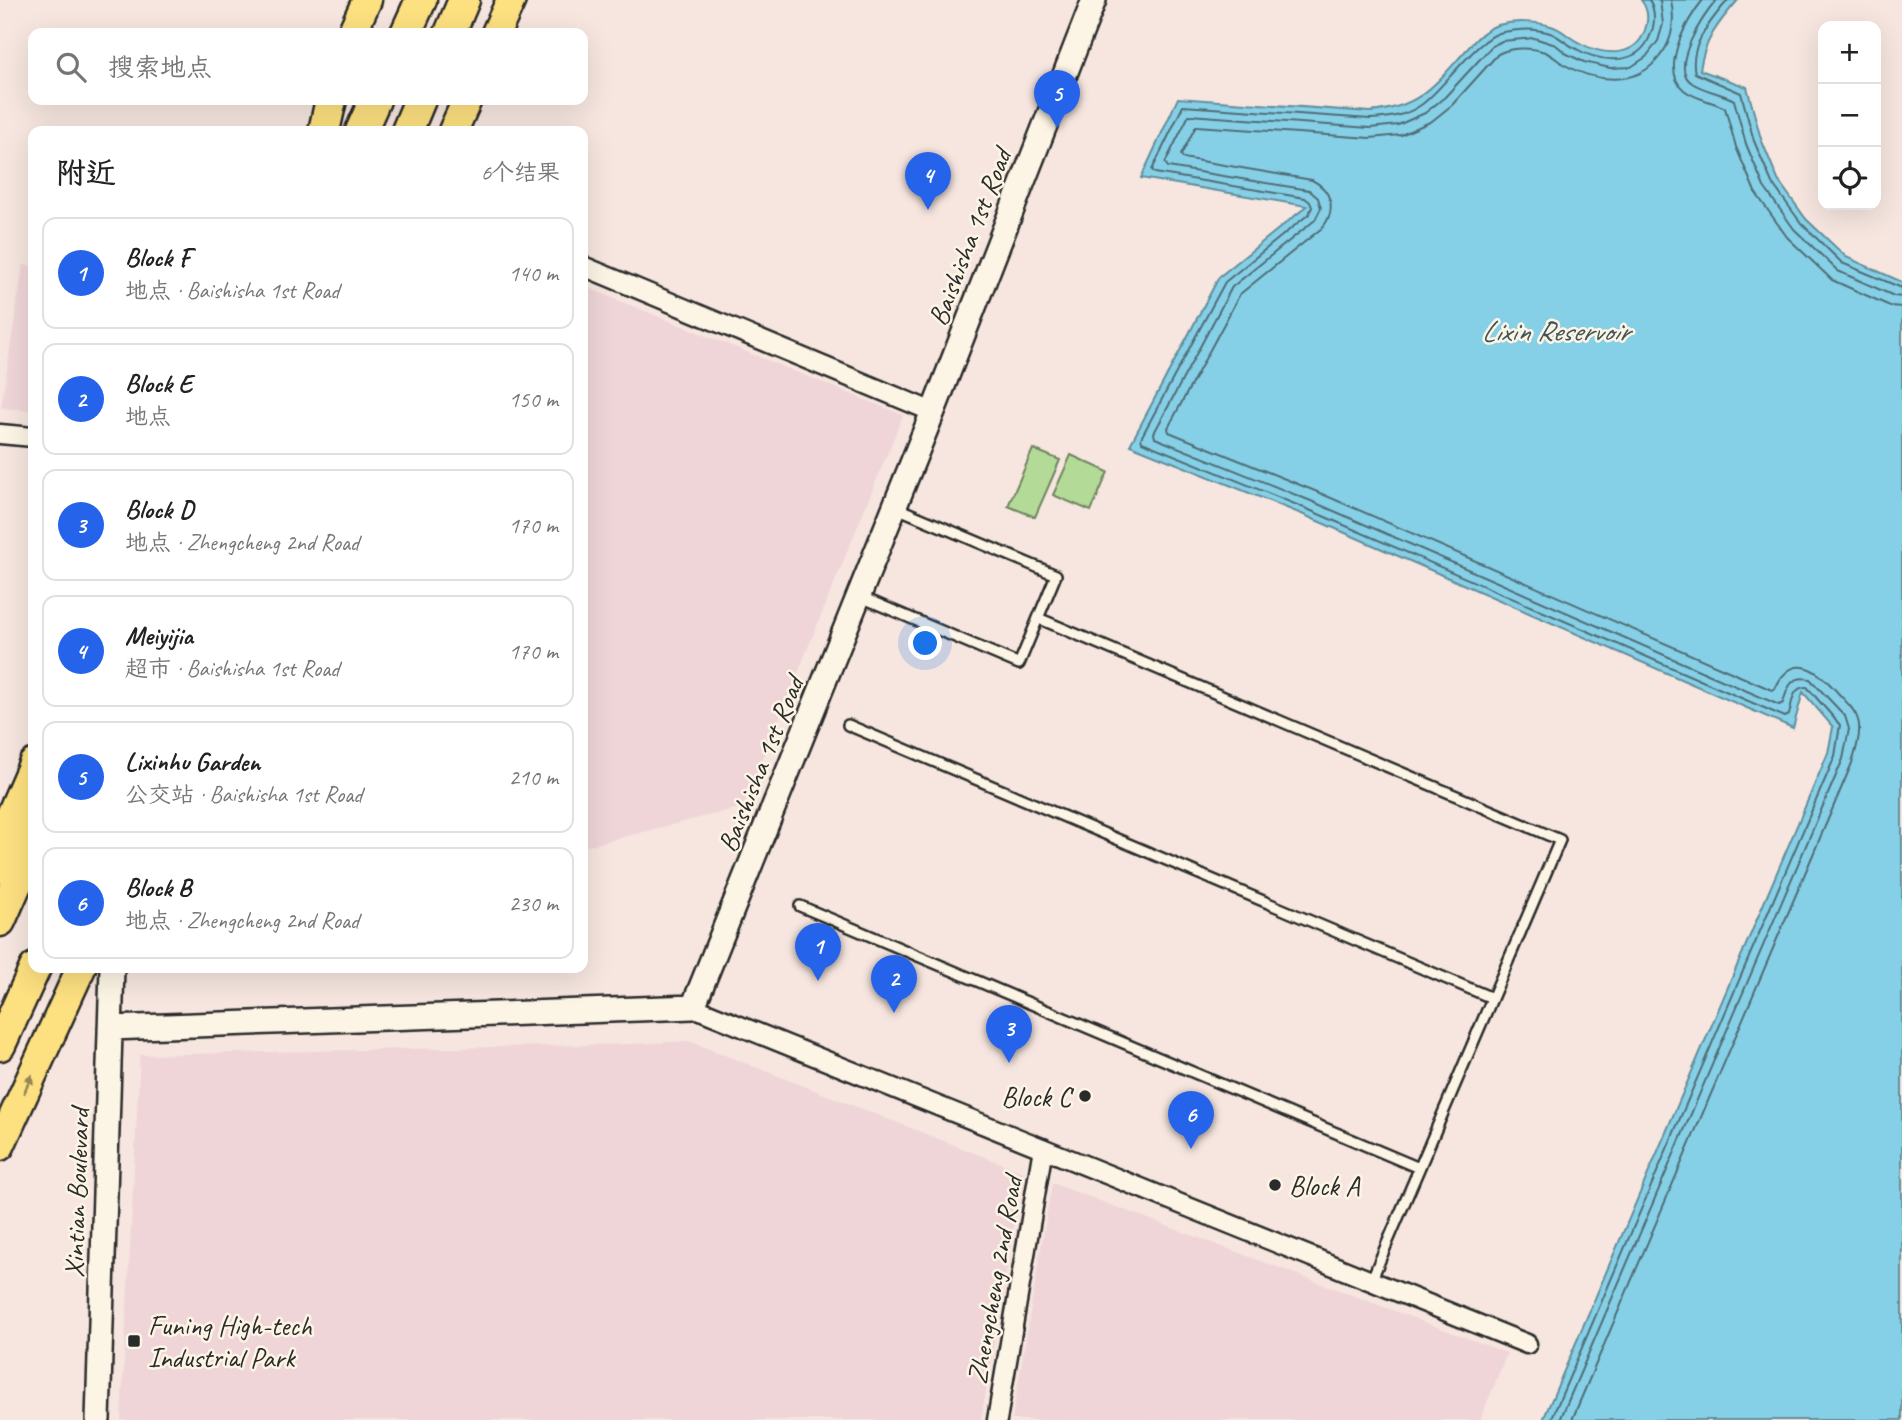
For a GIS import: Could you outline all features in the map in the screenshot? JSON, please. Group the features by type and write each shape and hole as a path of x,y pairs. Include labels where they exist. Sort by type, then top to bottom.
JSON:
{"highway":[{"path":"408,28 421,0"},
{"path":"452,28 464,0"},
{"path":"325,126 330,105"},
{"path":"362,126 373,105"},
{"path":"409,126 418,105"},
{"path":"0,867 28,824"},
{"path":"0,921 28,857"},
{"path":"0,1045 33,973"}],"main road":[{"path":"354,28 367,0"},
{"path":"498,28 511,0"},
{"path":"311,126 321,105"},
{"path":"455,126 465,105"},
{"path":"0,840 28,776"},
{"path":"0,1146 78,973"}],"street":[{"name":"Baishisha 1st Road","path":"693,1007 860,596 1094,0"},
{"path":"588,268 933,412"},
{"path":"0,434 28,437"},
{"name":"Xintian Boulevard","path":"98,1420 112,973"},
{"path":"110,1028 693,1007 1527,1344"},
{"name":"Zhengcheng 2nd Road","path":"997,1420 1043,1148"}],"lane":[{"path":"860,596 1019,664 1056,575 895,507"},
{"path":"1038,618 1560,840 1371,1281"},
{"path":"848,725 1492,998"},
{"path":"800,905 1419,1168"}],"shaded area":[{"path":"23,265 28,266 28,410 1,408"},
{"path":"588,288 903,415 743,807 588,846"},
{"path":"689,1041 1023,1172 981,1420 121,1420 140,1055"},
{"path":"1052,1183 1507,1353 1480,1420 1012,1420"}],"green space":[{"path":"1033,449 1060,460 1035,517 1008,506"},
{"path":"1071,455 1108,472 1091,511 1053,495"}],"water":[{"name":"Lixin Reservoir","path":"1641,0 1738,0 1709,40 1700,70 1747,87 1761,139 1778,180 1806,219 1846,257 1902,282 1902,1420 1543,1420 1828,753 1833,727 1803,692 1793,728 1304,515 1130,445 1219,277 1307,206 1141,178 1178,98 1370,112 1388,109 1403,105 1427,91 1478,37 1498,25 1525,22 1545,24 1597,50 1625,50 1640,40 1646,26 1646,11"}],"place":[{"name":"Lixinhu Garden","path":"1057,128"},
{"name":"Meiyijia","path":"928,210"},
{"name":"Block F","path":"818,981"},
{"name":"Block E","path":"894,1013"},
{"name":"Block D","path":"1009,1063"},
{"name":"Block C","path":"1085,1096"},
{"name":"Block B","path":"1191,1149"},
{"name":"Block A","path":"1275,1185"},
{"name":"Funing High-tech Industrial Park","path":"134,1341"}]}
